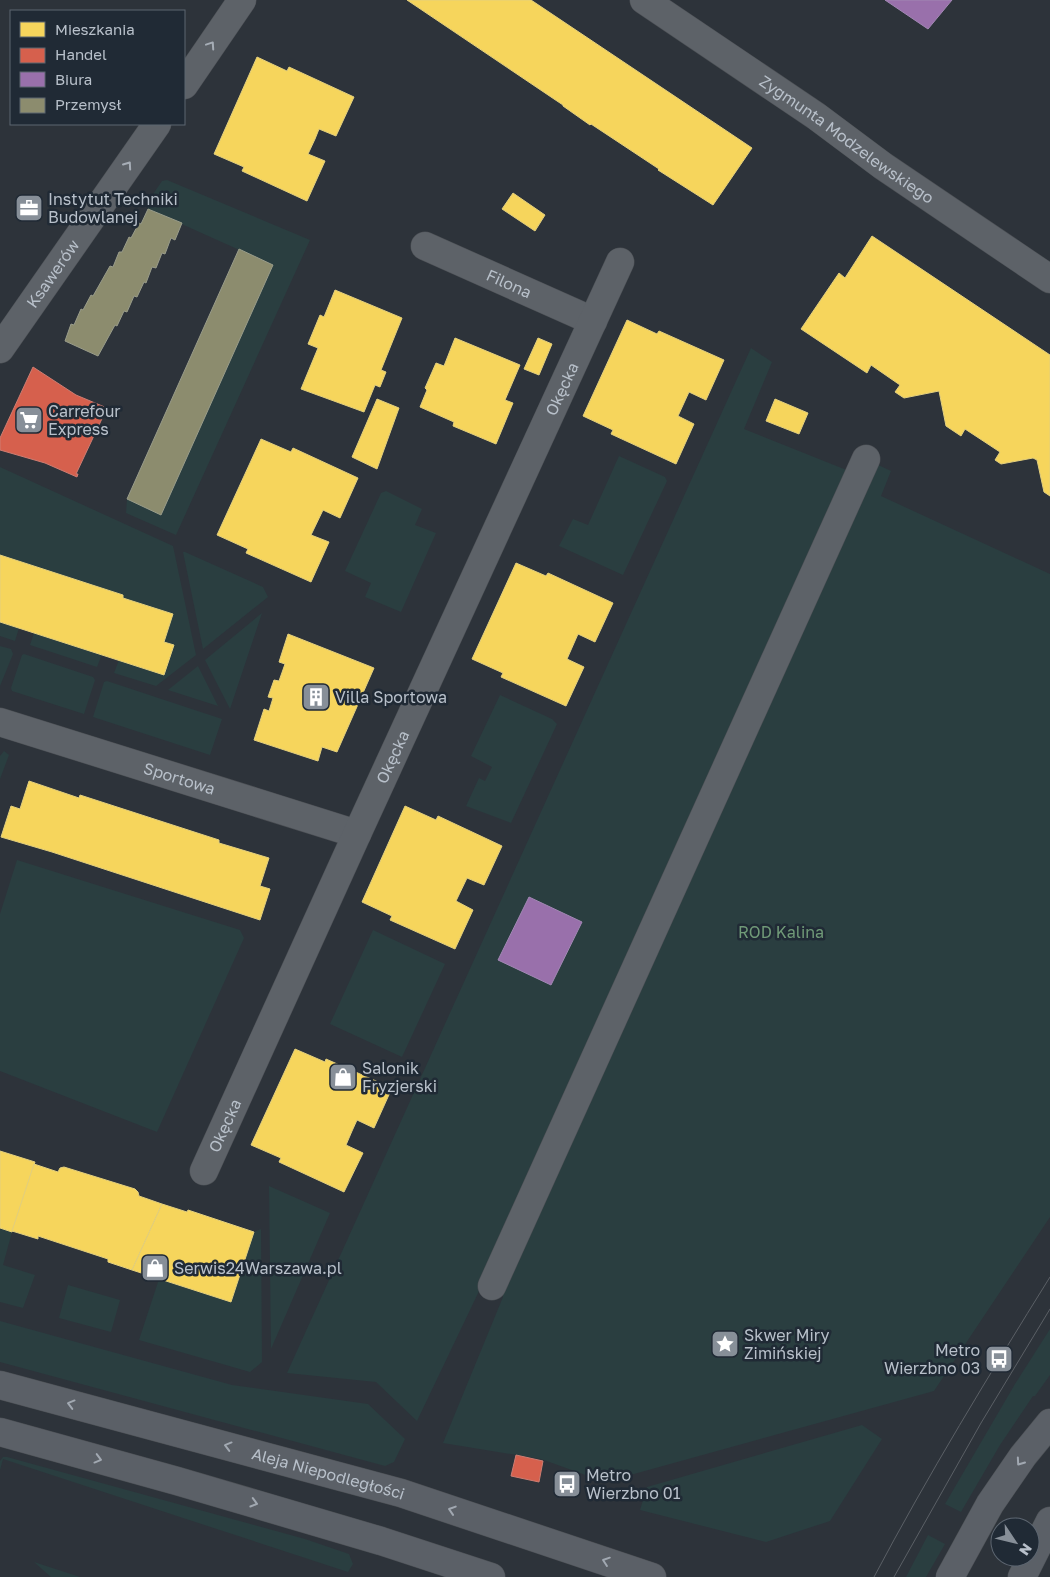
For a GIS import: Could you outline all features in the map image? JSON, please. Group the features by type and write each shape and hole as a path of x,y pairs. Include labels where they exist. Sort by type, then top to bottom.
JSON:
{"main road":[{"name":"Aleja Niepodległości","path":"0,1385 401,1493 652,1577"},
{"path":"950,1577 990,1504 1050,1423"},
{"path":"0,1432 363,1535 491,1577"},
{"path":"1022,1577 1050,1521"}],"street":[{"path":"185,84 242,0"},
{"name":"Zygmunta Modzelewskiego","path":"644,0 816,116 884,166 1050,279"},
{"name":"Ksawerów","path":"0,349 156,125"},
{"name":"Filona","path":"425,246 593,321"},
{"name":"Okęcka","path":"204,1171 620,262"},
{"path":"492,1286 866,459"},
{"name":"Sportowa","path":"0,722 357,834"}],"green space":[{"path":"167,180 310,240 176,535 126,513 127,499 161,514 273,265 148,209 147,203 162,181"},
{"name":"ROD Kalina","path":"751,348 772,362 744,429 849,471 857,455 891,471 881,496 1050,574 1050,1217 934,1391 605,1482 541,1459 443,1443 503,1297 503,1284 480,1289 417,1421 376,1382 287,1373"},
{"path":"619,456 665,477 667,481 623,575 559,546 573,519 588,525"},
{"path":"0,467 173,546 196,655 156,686 114,673 119,660 164,642 172,614 123,598 123,595 0,555"},
{"path":"386,491 422,509 415,525 436,533 401,612 365,597 371,583 345,571 381,493"},
{"path":"183,552 263,587 268,597 203,649"},
{"path":"262,613 230,709 205,660"},
{"path":"0,622 19,628 15,641 0,636"},
{"path":"34,633 102,654 97,667 30,645"},
{"path":"0,646 11,649 13,654 0,686"},
{"path":"24,654 93,677 95,680 84,714 12,691 11,688 22,655"},
{"path":"198,666 218,706 168,690"},
{"path":"107,681 222,719 210,755 93,717 104,682"},
{"path":"500,695 552,719 557,724 511,823 466,806 479,778 485,781 492,767 471,756"},
{"path":"4,751 9,755 0,779 0,756"},
{"path":"17,860 240,930 244,938 157,1132 0,1071 0,914"},
{"path":"373,930 445,964 402,1057 330,1024"},
{"path":"269,1186 330,1213 271,1349"},
{"path":"0,1228 12,1232 3,1265 35,1275 23,1308 0,1302"},
{"path":"261,1229 262,1362 250,1372 139,1340 159,1279 231,1302 254,1232"},
{"path":"68,1285 120,1300 111,1332 59,1318"},
{"path":"0,1321 232,1385 368,1404 405,1439 394,1462 385,1466 0,1362"},
{"path":"1050,1329 1050,1375 1035,1396 1033,1396 1000,1445 961,1512 945,1504 1015,1384"},
{"path":"862,1425 882,1439 830,1521 766,1542 640,1510 647,1487"},
{"path":"3,1457 305,1539 349,1554 353,1564 348,1572 3,1459 0,1470 0,1461"},
{"path":"928,1535 945,1544 926,1577 906,1577"},
{"path":"34,1562 80,1577 51,1577"}],"building: Mieszkania":[{"path":"407,0 531,0 752,148 713,205 590,125"},
{"path":"257,57 287,71 289,67 354,97 336,136 319,129 308,154 325,161 307,201 242,171 244,167 214,154"},
{"path":"513,193 545,215 535,231 502,209"},
{"path":"872,236 1050,355 1050,496 1044,492 1037,460 1033,458 1001,464 995,460 1000,452 965,429 961,436 946,426 939,391 904,398 895,392 900,385 871,365 867,373 801,329 839,273 845,278"},
{"path":"335,290 402,318 381,370 386,372 380,387 375,385 364,412 301,389 318,348 308,344 320,315 324,317"},
{"path":"627,320 657,334 659,331 724,360 706,400 689,392 678,416 694,424 676,464 611,434 613,430 583,416"},
{"path":"455,338 520,365 505,400 513,403 496,444 453,426 454,422 420,407 427,390 425,388 436,363 444,366"},
{"path":"538,338 552,344 539,375 524,369"},
{"path":"377,399 399,408 377,469 352,457"},
{"path":"775,399 808,413 799,434 766,421"},
{"path":"261,439 291,452 293,448 358,478 340,518 323,510 311,535 329,542 311,582 246,553 248,549 217,535"},
{"path":"0,555 123,595 123,598 173,614 164,642 174,645 164,675 0,622"},
{"path":"516,563 546,576 548,573 613,603 595,642 578,634 567,659 584,667 566,706 501,677 503,673 472,659"},
{"name":"Villa Sportowa","path":"288,634 374,668 337,752 322,747 318,761 254,740 264,709 269,711 273,698 268,697 274,680 279,681 285,664 279,662"},
{"path":"29,781 79,798 80,795 219,840 219,843 269,858 260,886 270,889 260,920 1,837 11,806 20,809"},
{"path":"405,806 436,820 438,816 502,846 484,885 467,878 456,901 473,910 455,949 390,920 392,916 362,902"},
{"path":"295,1049 325,1062 326,1059 392,1088 374,1128 357,1120 346,1145 363,1153 344,1192 279,1162 281,1158 251,1145"},
{"path":"0,1151 35,1162 12,1232 0,1228"},
{"path":"34,1164 58,1172 60,1168 64,1167 135,1189 139,1196 162,1204 132,1270 108,1262 108,1259 38,1236 38,1239 12,1231"},
{"path":"162,1204 187,1212 188,1210 254,1232 231,1302 132,1270"}],"building: Handel":[{"path":"33,367 76,395 107,408 76,474 78,474 77,477 45,463 0,450 0,438"},
{"path":"516,1455 543,1461 539,1482 511,1476"}],"building: Biura":[{"path":"885,0 952,0 928,29"},
{"path":"529,897 582,922 551,985 498,960"}],"building: Przemysł":[{"path":"148,209 182,223 175,240 171,238 165,254 162,253 156,268 152,267 146,283 144,282 137,297 134,296 127,312 124,311 98,356 65,341 71,324 74,325 81,309 83,310 91,295 93,296 110,266 113,267 119,252 122,252 129,237 131,238 139,223 141,224"},
{"path":"239,249 273,265 161,515 127,499"}],"tram line":[{"path":"874,1577 959,1426 1050,1277"},
{"path":"894,1577 981,1423 1050,1309"}],"place":[{"name":"Instytut Techniki Budowlanej","path":"29,208"},
{"name":"Carrefour Express","path":"29,420"},
{"name":"Villa Sportowa","path":"316,697"},
{"name":"Salonik Fryzjerski","path":"343,1077"},
{"name":"Serwis24Warszawa.pl","path":"155,1268"},
{"name":"Skwer Miry Zimińskiej","path":"725,1344"},
{"name":"Metro Wierzbno 03","path":"999,1359"},
{"name":"Metro Wierzbno 01","path":"567,1484"}]}
